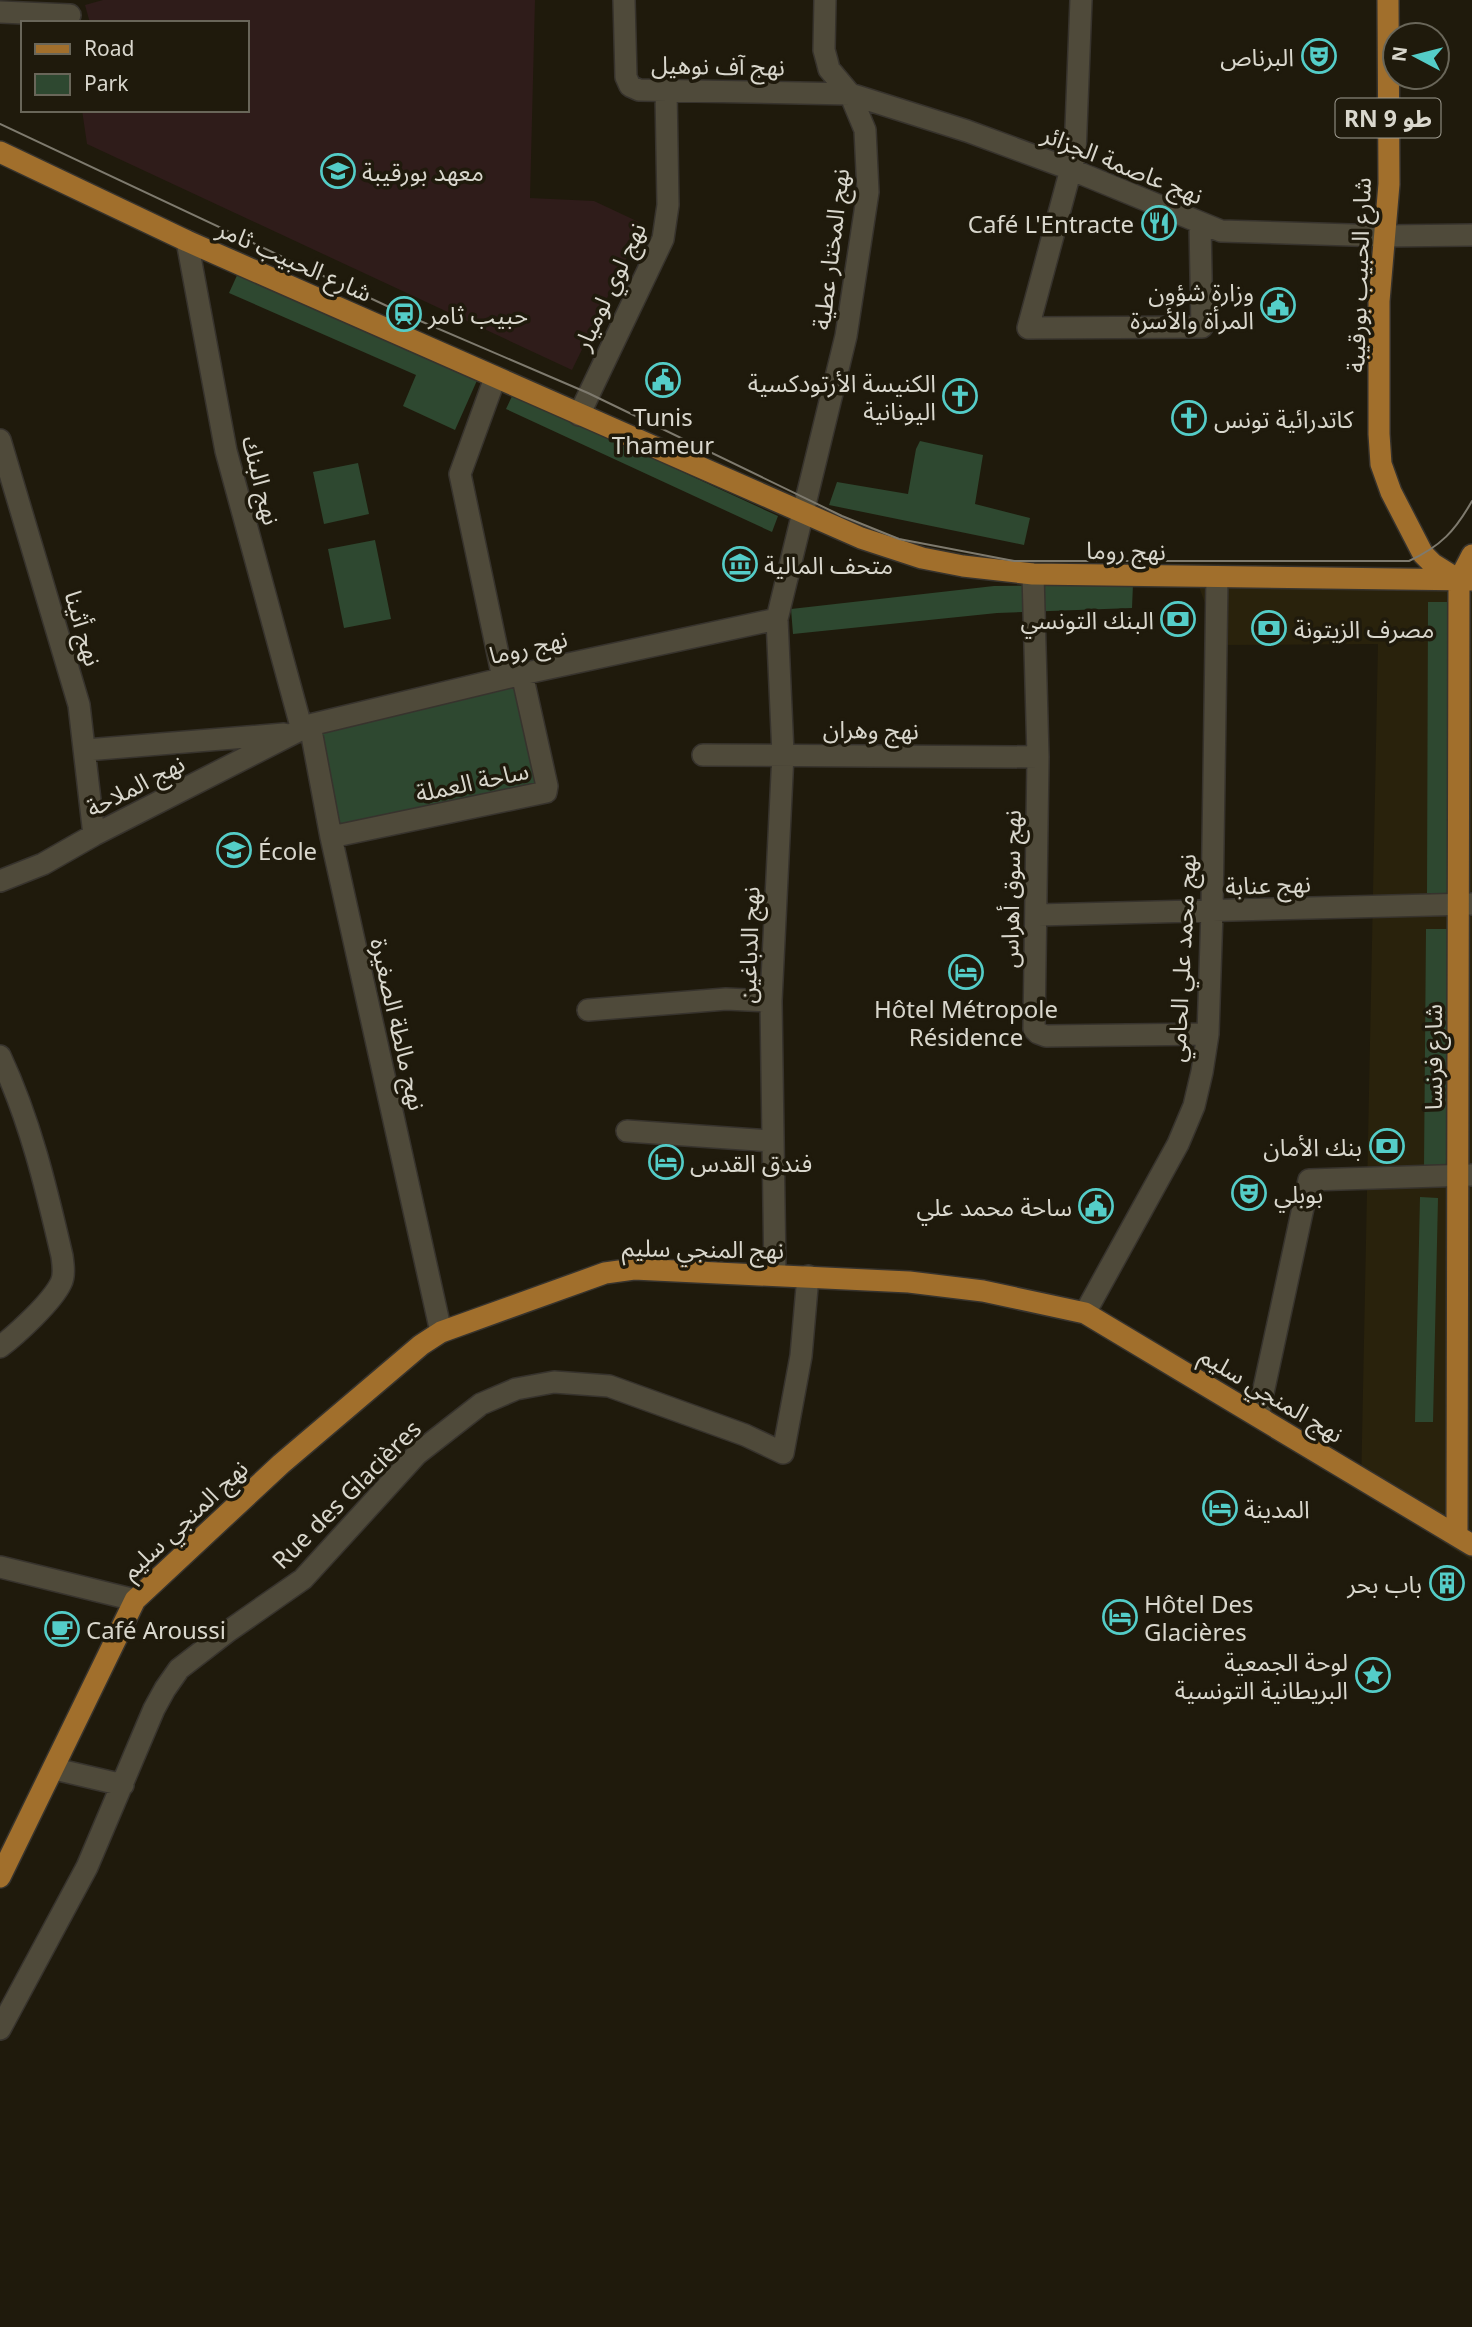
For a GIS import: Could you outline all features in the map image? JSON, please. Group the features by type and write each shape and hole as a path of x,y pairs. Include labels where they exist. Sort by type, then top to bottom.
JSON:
{"main road":[{"name":"شارع الحبيب بورقيبة","path":"1388,0 1389,184 1379,313 1381,464 1391,492 1423,554 1433,564 1465,580"},
{"name":"شارع الحبيب ثامر","path":"0,152 187,241 802,511"},
{"name":"نهج روما","path":"802,511 861,538 922,558 1033,574 1465,580"},
{"path":"1465,580 1472,555"},
{"name":"شارع فرنسا","path":"1465,580 1465,1540"},
{"name":"نهج المنجي سليم","path":"0,1877 135,1601 281,1464 421,1345 441,1332 605,1273 653,1268 909,1282 983,1291 1085,1313 1465,1540"}],"street":[{"name":"نهج آف نوهيل","path":"624,0 626,77 630,86 639,90 850,94"},
{"name":"نهج المختار عطية","path":"777,619 846,337 868,192 864,130 850,94 830,69 824,50 825,0"},
{"path":"1081,0 1075,154 1028,328 1202,327 1200,223"},
{"path":"0,12 69,15"},
{"name":"نهج لوي لوميار","path":"579,415 663,239 668,205 666,92"},
{"name":"نهج عاصمة الجزائر","path":"850,94 967,131 1070,169 1221,231 1384,236 1472,235"},
{"name":"نهج البنك","path":"187,241 226,451 301,730"},
{"path":"495,378 460,474 513,676"},
{"name":"نهج أثينا","path":"0,440 79,705 94,835"},
{"name":"نهج سوق أهراس","path":"1033,574 1038,757 1038,915 1033,1024 1038,1033 1046,1036 1208,1034"},
{"name":"نهج محمد علي الحامي","path":"1085,1313 1178,1144 1194,1105 1208,1034 1217,577"},
{"name":"نهج روما","path":"301,730 513,676 777,619"},
{"name":"نهج الدباغين","path":"775,1274 771,1001 783,754 777,619"},
{"name":"ساحة العملة","path":"331,837 546,792 547,786 513,676"},
{"path":"86,750 301,730"},
{"name":"نهج الملاحة","path":"0,881 43,864 94,835 301,730"},
{"name":"نهج مالطة الصغيرة","path":"301,730 331,837 441,1332"},
{"name":"نهج وهران","path":"703,755 1038,757"},
{"name":"نهج عنابة","path":"1038,915 1465,904"},
{"path":"589,1010 726,999 771,1001"},
{"path":"0,1056 26,1118 36,1151 62,1256 63,1270 61,1282 53,1294 20,1331 0,1347"},
{"path":"627,1131 772,1141"},
{"path":"1258,1416 1310,1180 1465,1176"},
{"name":"Rue des Glacières","path":"0,2029 88,1867 154,1709 164,1689 179,1669 303,1579 417,1454 481,1404 516,1389 554,1382 610,1386 707,1420 783,1453 801,1356 808,1276"},
{"path":"0,1567 135,1601"},
{"path":"55,1769 123,1785"}],"shaded area":[{"name":"معهد بورقيبة","path":"103,0 535,0 530,198 594,201 643,224 572,370 87,144 82,112 248,112 248,21 89,21 85,5"},
{"path":"1192,567 1472,568 1472,1561 1361,1489 1378,644 1220,645"}],"green space":[{"path":"239,271 479,376 455,430 403,406 416,375 229,293"},
{"path":"513,394 778,516 772,532 506,409"},
{"path":"920,441 983,455 975,504 1030,518 1024,545 829,505 837,482 908,494 916,449"},
{"path":"358,463 369,514 324,524 313,472"},
{"path":"375,540 391,619 344,628 328,549"},
{"path":"1133,584 1132,608 997,613 793,634 791,609 994,586"},
{"path":"1428,602 1452,602 1450,894 1427,893"},
{"path":"516,682 539,788 337,831 314,725"},
{"path":"1426,929 1450,929 1448,1168 1424,1168"},
{"path":"1420,1197 1438,1198 1433,1422 1415,1422"}],"tram line":[{"path":"0,124 404,314 588,393 842,516 899,539 1014,561 1409,561 1430,550 1446,537 1472,501"}],"place":[{"name":"البرناص","path":"1319,56"},
{"name":"معهد بورقيبة","path":"338,171"},
{"name":"Café L'Entracte","path":"1159,223"},
{"name":"وزارة شؤون المرأة والأسرة","path":"1278,305"},
{"name":"حبيب ثامر","path":"404,314"},
{"name":"Tunis Thameur","path":"663,380"},
{"name":"الكنيسة الأرتودكسية اليونانية","path":"960,396"},
{"name":"كاتدرائية تونس","path":"1189,418"},
{"name":"متحف المالية","path":"740,564"},
{"name":"البنك التونسي","path":"1178,619"},
{"name":"مصرف الزيتونة","path":"1269,628"},
{"name":"École","path":"234,850"},
{"name":"Hôtel Métropole Résidence","path":"966,972"},
{"name":"بنك الأمان","path":"1387,1146"},
{"name":"فندق القدس","path":"666,1162"},
{"name":"بوبلي","path":"1249,1193"},
{"name":"ساحة محمد علي","path":"1096,1206"},
{"name":"المدينة","path":"1220,1508"},
{"name":"باب بحر","path":"1447,1583"},
{"name":"Hôtel Des Glacières","path":"1120,1617"},
{"name":"Café Aroussi","path":"62,1629"},
{"name":"لوحة الجمعية البريطانية التونسية","path":"1373,1675"}]}
